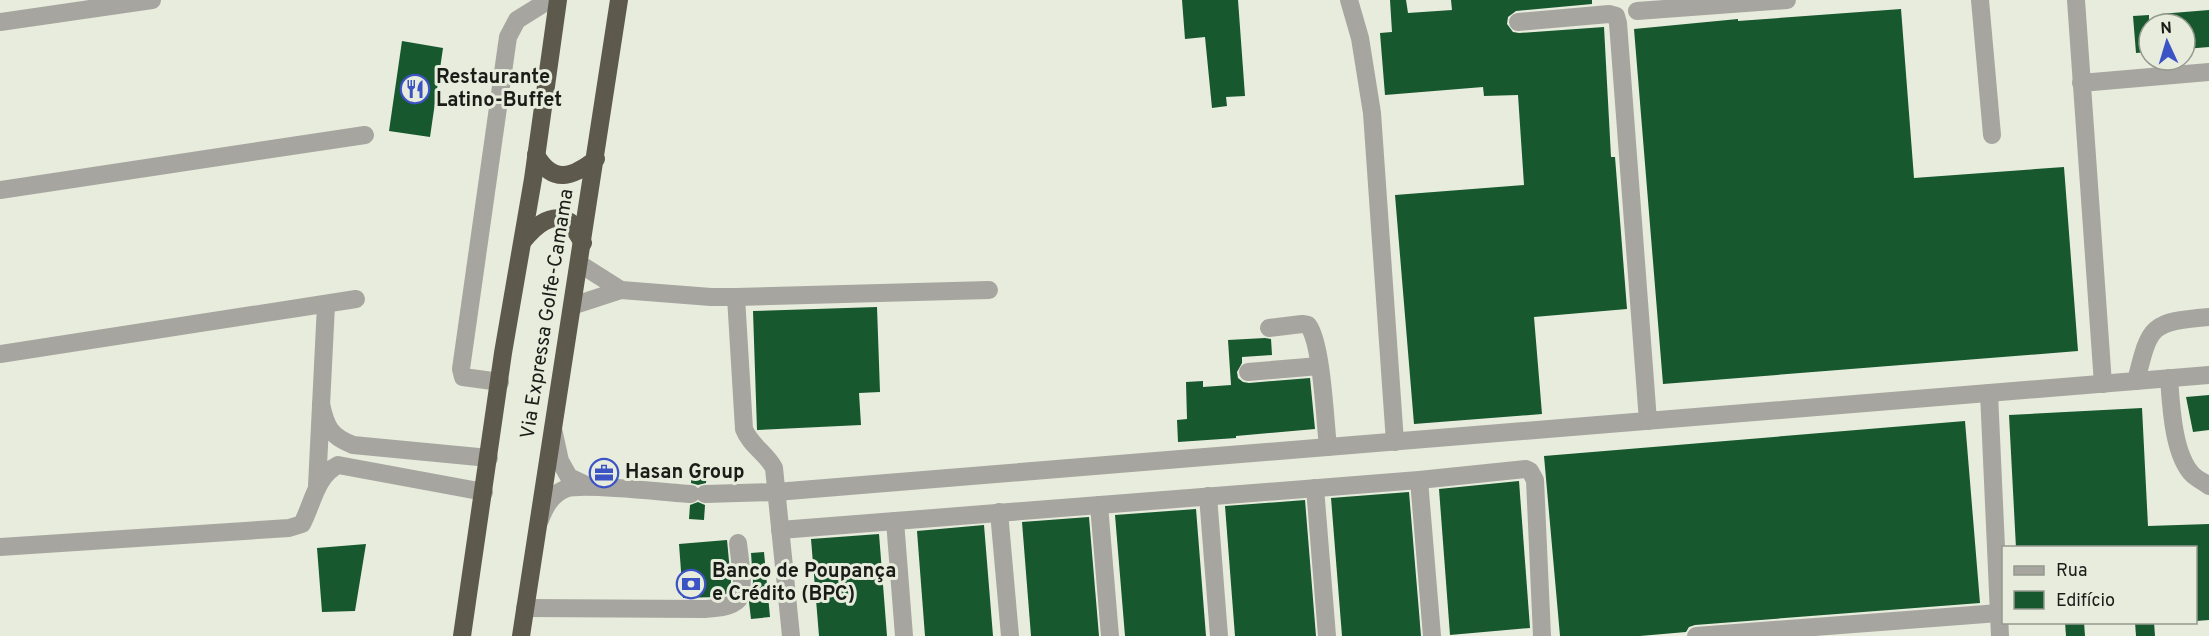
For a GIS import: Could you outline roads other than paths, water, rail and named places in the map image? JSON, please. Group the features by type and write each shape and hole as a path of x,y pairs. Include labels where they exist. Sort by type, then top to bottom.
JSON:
{"highway":[{"name":"Via Expressa Golfe-Camama","path":"462,636 558,0"},
{"name":"Via Expressa Golfe-Camama","path":"521,636 619,0"},
{"path":"536,155 546,170 556,175 572,174 596,159"},
{"path":"523,241 540,224 557,218 570,222 583,243"}],"street":[{"path":"0,22 152,0"},
{"path":"500,382 463,377 460,369 508,37 517,20 549,0"},
{"path":"1349,0 1360,38 1372,113 1395,441"},
{"path":"1636,10 1718,2 1787,0"},
{"path":"1980,0 1992,135"},
{"path":"2076,0 2103,384"},
{"path":"1518,21 1609,14 1616,16 1648,421"},
{"path":"2081,83 2209,72"},
{"path":"0,190 365,135"},
{"path":"580,264 621,290"},
{"path":"572,306 621,290 711,297 989,290"},
{"path":"736,297 744,429 774,468 791,636"},
{"path":"0,354 356,299"},
{"path":"317,489 326,305"},
{"path":"2136,381 2146,343 2153,331 2166,323 2209,317"},
{"path":"1269,328 1302,324 1308,325 1313,332 1328,447"},
{"path":"1248,372 1319,366"},
{"path":"539,522 545,506 556,494 567,488 589,487 698,494 776,492 2209,375"},
{"path":"2169,378 2172,414 2181,453 2192,474 2209,486"},
{"path":"1989,393 2000,636"},
{"path":"321,404 330,432 341,441 354,445 489,458"},
{"path":"552,425 560,461 569,477 589,487"},
{"path":"0,547 289,528 302,524 321,477 328,469 338,465 484,492"},
{"path":"780,530 1419,480 1526,469 1530,471 1535,480 1542,636"},
{"path":"1419,480 1432,636"},
{"path":"1315,488 1327,636"},
{"path":"1208,496 1219,636"},
{"path":"1099,505 1110,636"},
{"path":"999,512 1010,636"},
{"path":"895,520 904,636"},
{"path":"525,608 705,609 727,606 737,601 742,593 738,543"},
{"path":"1696,636 1855,630 1998,613"}],"place":[{"name":"Restaurante Latino-Buffet","path":"415,89"},
{"name":"Hasan Group","path":"604,473"},
{"name":"Banco de Poupança e Crédito (BPC)","path":"691,584"}]}
